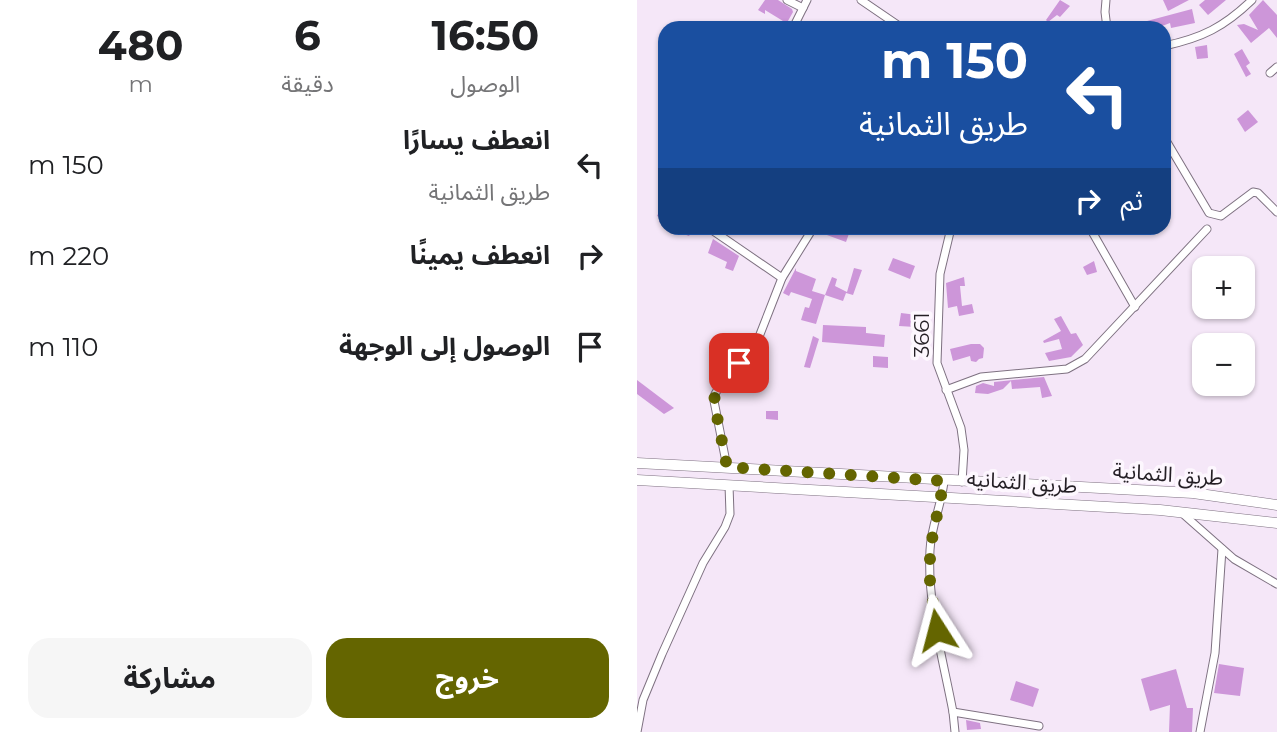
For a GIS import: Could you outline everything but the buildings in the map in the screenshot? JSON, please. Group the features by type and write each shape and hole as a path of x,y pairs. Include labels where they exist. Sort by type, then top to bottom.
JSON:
{"street":[{"path":"787,0 803,8"},
{"path":"796,21 807,0"},
{"path":"861,0 892,21"},
{"path":"1106,21 1107,0"},
{"path":"1171,44 1198,37 1221,26 1252,0"},
{"path":"1270,73 1277,67"},
{"path":"1171,149 1209,213 1221,216 1253,192 1258,193 1277,212"},
{"path":"946,390 981,377 1076,366 1207,229"},
{"path":"719,235 782,278"},
{"path":"727,467 714,401 715,394 724,379 757,342 782,278 809,235"},
{"name":"3661","path":"949,235 940,274 937,363 955,408 963,439 963,482"},
{"path":"1094,235 1135,307"},
{"name":"طريق الثمانية","path":"637,463 1193,493 1277,505"},
{"name":"طريق الثمانيه","path":"637,481 942,496 1180,512 1277,523"},
{"path":"944,481 930,549 930,583 955,732"},
{"path":"637,732 643,700 662,654 703,563 730,514 729,485"},
{"path":"1180,512 1248,569 1277,584"},
{"path":"1200,732 1215,653 1222,549"},
{"path":"953,712 1039,726"}],"route":[{"path":"739,363 724,379 714,401 727,467 944,481 930,549 930,583 937,630"}]}
